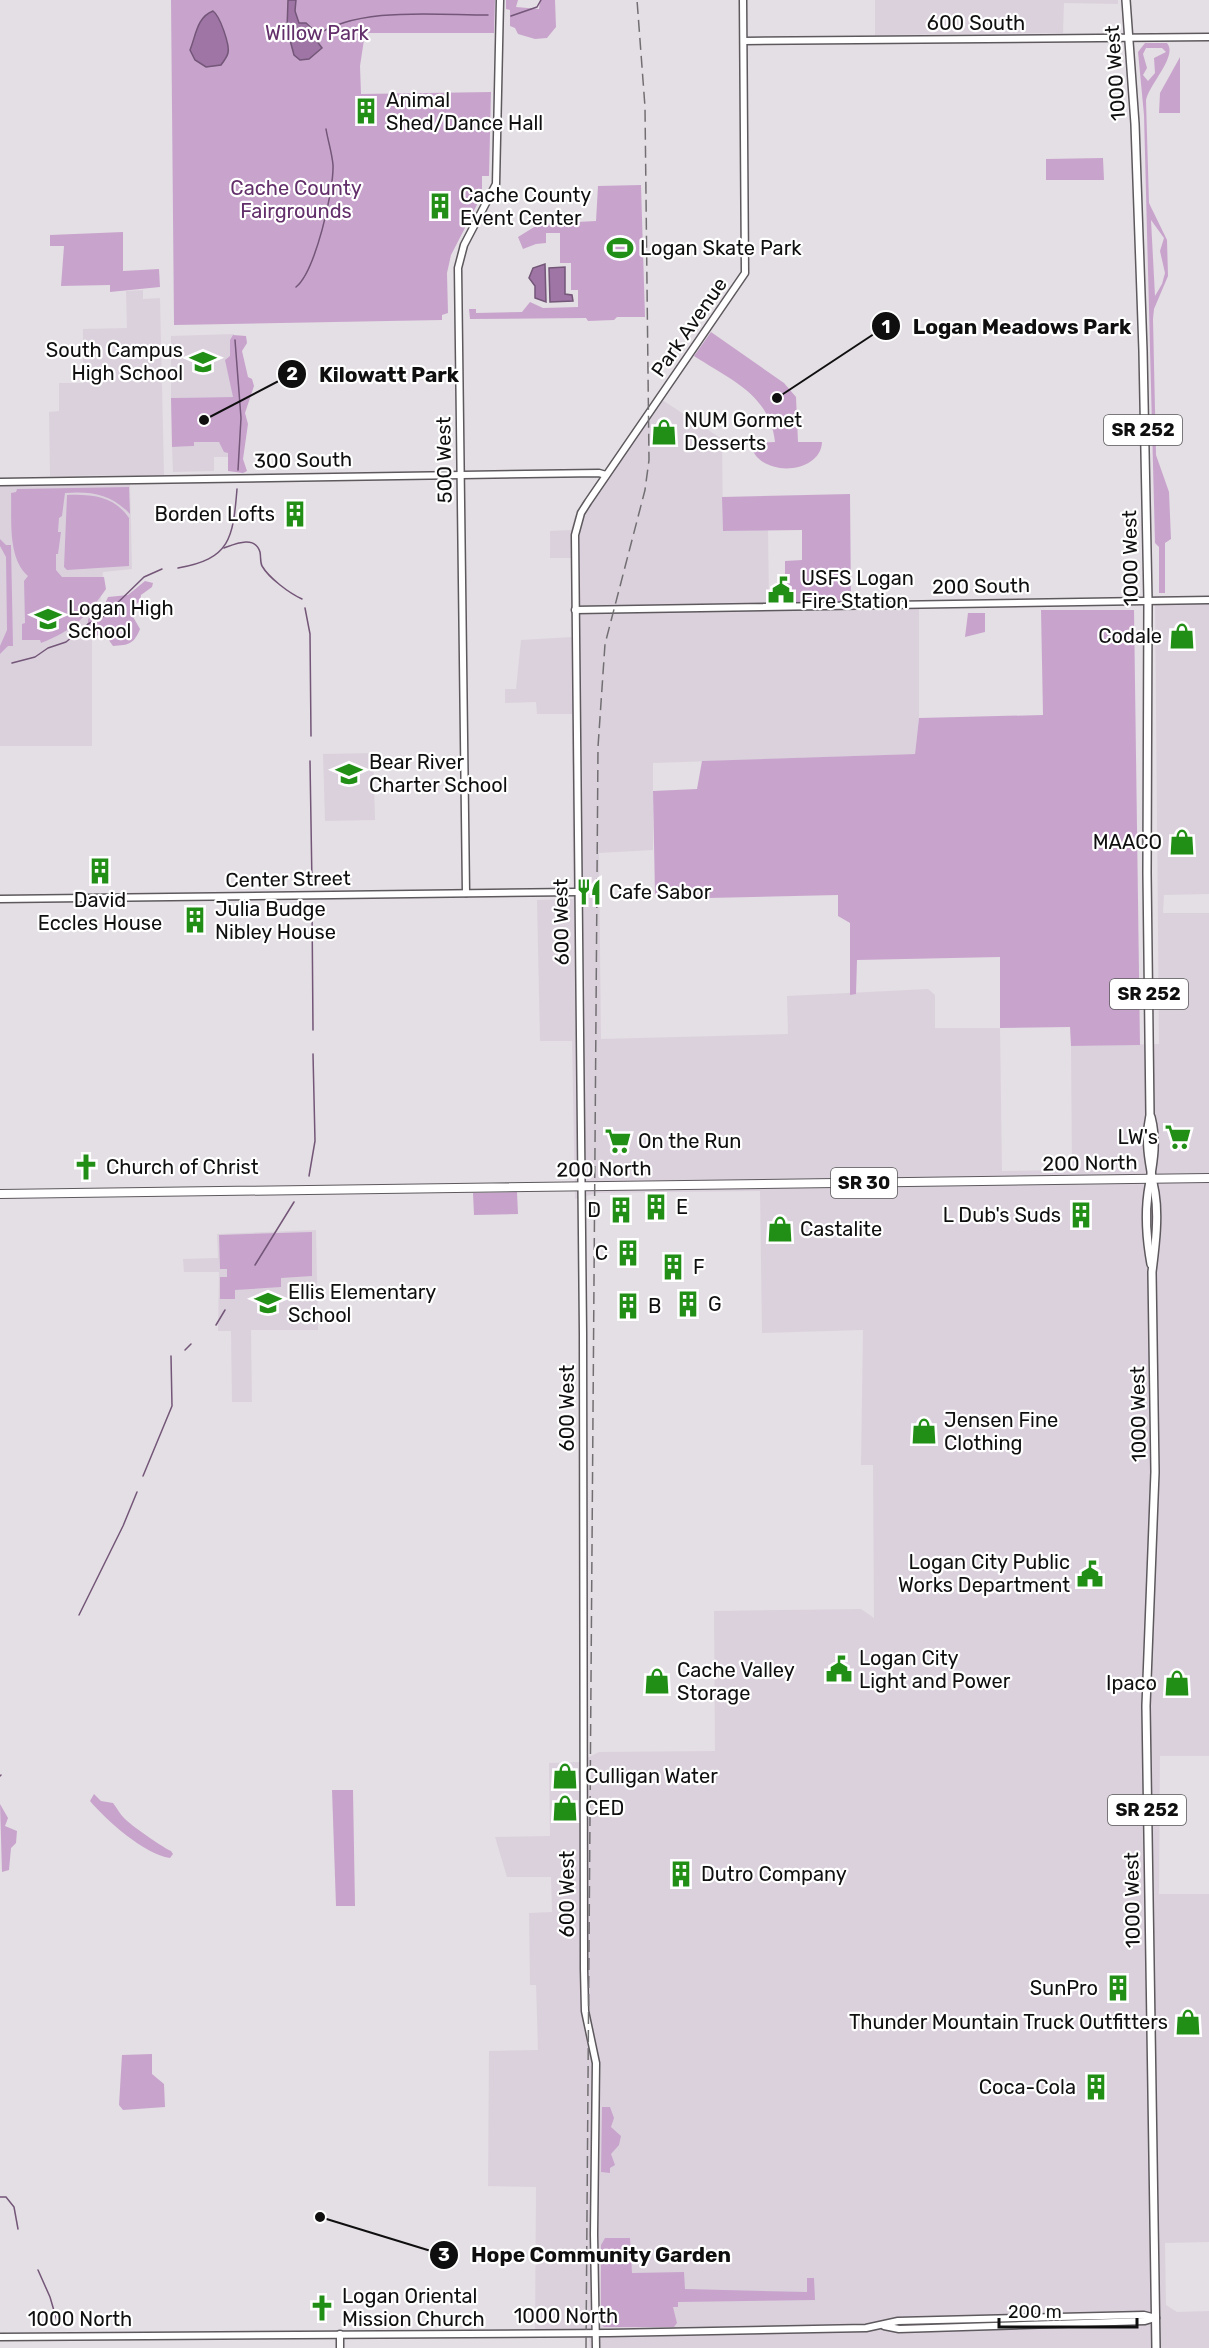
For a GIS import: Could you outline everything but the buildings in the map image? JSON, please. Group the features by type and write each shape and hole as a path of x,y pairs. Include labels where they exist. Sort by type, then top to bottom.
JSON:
{"highway":[{"name":"200 North","path":"0,1194 1209,1178"}],"main road":[{"name":"1000 West","path":"1126,0 1135,124 1148,601 1147,851 1150,1115 1154,1129 1155,1162 1151,1179 1155,1195 1152,1272 1155,1472 1146,1706 1156,2348"}],"street":[{"name":"500 West","path":"466,893 458,268 460,252 496,184 500,0"},
{"name":"Park Avenue","path":"606,475 745,273 743,0"},
{"name":"600 South","path":"744,40 1209,37"},
{"name":"300 South","path":"0,482 461,474 599,473 606,475"},
{"name":"600 West","path":"596,2348 594,2234 596,2063 585,2012 584,1969 581,1186 575,610 577,526 581,513 606,475"},
{"name":"200 South","path":"575,610 1209,600"},
{"name":"Center Street","path":"0,898 577,892"},
{"name":"1000 North","path":"0,2337 596,2332 880,2326 899,2329 1077,2324 1144,2321 1155,2318"},
{"path":"340,2334 340,2348"}],"shaded area":[{"path":"288,0 296,0 295,11 299,23 306,23 316,32 316,40 322,48 309,59 300,60 294,55 287,29"},
{"path":"875,0 1118,0 1118,4 1064,3 1063,33 875,35"},
{"path":"213,11 224,31 228,53 221,65 206,67 195,60 190,50 200,22"},
{"path":"545,264 546,302 535,298 535,286 529,278 533,268"},
{"path":"565,267 565,294 572,295 573,301 550,302 549,268"},
{"path":"143,290 143,299 160,298 164,475 50,476 49,412 59,411 59,383 83,383 83,329 127,328 126,291"},
{"name":"South Campus High School","path":"234,334 236,397 171,398 171,336"},
{"path":"656,396 722,439 723,531 768,530 769,602 919,601 919,718 915,754 653,763 653,850 599,853 601,1039 788,1034 787,996 928,989 935,995 935,1028 1000,1028 1002,1171 1072,1170 1071,1046 1159,1044 1155,596 1209,596 1209,894 1164,895 1163,913 1209,913 1209,1756 1160,1756 1159,1894 1209,1894 1209,2242 1165,2243 1166,2305 1177,2312 1209,2311 1209,2348 590,2348 589,2336 535,2338 536,2187 488,2186 489,2051 538,2050 536,1985 530,1985 529,1913 552,1912 551,1877 507,1877 495,1837 550,1836 549,1763 579,1762 599,1752 715,1751 714,1611 861,1609 874,1618 873,1465 861,1465 863,1330 762,1333 760,1191 597,1193 575,1199 572,1041 540,1041 537,900 573,899 572,714 537,714 536,702 505,703 505,689 516,689 521,640 572,637 571,558 550,558 550,531 571,530 575,516"},
{"path":"194,442 219,442 228,452 228,457 214,457 214,471 173,472 172,447 193,446"},
{"name":"Logan High School","path":"130,484 132,569 103,572 100,606 92,632 92,746 0,746 0,486"},
{"name":"Bear River Charter School","path":"373,753 375,820 325,821 323,754"},
{"name":"Ellis Elementary School","path":"316,1230 318,1330 251,1330 252,1402 232,1402 231,1331 218,1331 219,1272 184,1272 183,1259 218,1258 217,1234"}],"green space":[{"name":"Cache County Fairgrounds","path":"171,0 495,0 494,33 365,33 360,66 361,94 491,92 489,176 482,176 482,195 451,255 447,273 448,313 442,315 442,320 174,325"},
{"path":"506,0 518,0 516,7 539,9 540,0 555,0 556,27 547,38 535,39 518,34 515,28 510,26 510,10 506,9"},
{"path":"1145,43 1167,43 1169,48 1166,62 1146,100 1149,203 1167,240 1168,276 1154,309 1153,319 1156,455 1169,492 1171,539 1165,543 1165,593 1159,593 1159,547 1155,543 1144,115 1138,52","holes":["1146,48 1162,48 1166,52 1154,58 1155,73 1148,81 1143,75 1147,68 1143,54","1151,220 1164,238 1160,251 1165,273 1155,296"]},
{"path":"1180,57 1180,113 1159,113 1160,93"},
{"path":"1103,158 1104,180 1046,180 1046,159"},
{"path":"641,185 645,317 617,317 614,320 588,321 586,318 470,319 469,309 476,309 476,313 522,312 530,302 543,308 578,307 578,290 571,290 571,263 560,263 560,233 546,233 546,243 523,249 518,237 539,224 596,221 598,186"},
{"path":"123,232 123,271 159,269 160,287 110,292 110,285 61,286 64,246 50,246 50,235"},
{"path":"711,332 784,383 796,397 798,442 822,442 819,453 811,461 801,466 776,467 764,463 755,455 750,443 775,442 772,426 757,400 746,390 694,356"},
{"path":"233,335 246,336 247,343 242,351 248,377 252,379 254,386 245,413 248,424 243,459 247,471 243,473 228,471 228,453 224,452 219,442 194,442 194,446 172,447 171,398 233,397 225,360 230,356 230,340"},
{"path":"129,487 130,514 123,507 100,495 65,493 62,516 59,518 58,532 61,532 58,554 56,554 56,570 62,577 104,577 106,589 86,615 71,628 41,643 40,640 22,640 22,624 25,623 24,581 28,576 21,568 14,548 11,493 16,492 17,489"},
{"path":"850,494 851,602 785,602 785,561 802,560 802,530 723,531 722,497"},
{"path":"67,495 102,498 123,511 129,518 129,566 67,570 64,567"},
{"path":"0,539 6,545 11,545 13,646 8,646 0,654 0,646 7,630 6,557 0,546"},
{"path":"145,581 153,583 152,587 141,595 140,601 132,608 132,615 140,629 133,641 113,646 108,639 101,638 88,629 88,619 104,606 108,597 128,595"},
{"path":"1041,610 1134,610 1140,1045 1071,1046 1070,1027 1000,1028 1000,957 857,960 856,994 850,995 850,923 838,916 838,895 708,898 655,895 653,791 697,789 702,761 915,754 919,718 1043,715"},
{"path":"968,613 985,613 985,632 965,637"},
{"path":"517,1192 518,1214 474,1215 473,1193"},
{"path":"312,1232 312,1276 281,1278 281,1287 235,1290 235,1299 220,1299 220,1277 227,1277 227,1269 220,1269 219,1235"},
{"path":"332,1790 353,1790 355,1906 336,1906"},
{"path":"94,1794 101,1801 113,1803 127,1821 171,1851 173,1854 170,1858 149,1850 116,1827 90,1801"},
{"path":"0,1804 8,1818 5,1826 17,1831 16,1843 11,1848 9,1870 2,1872"},
{"path":"152,2054 152,2074 164,2084 165,2107 123,2110 119,2105 122,2055"},
{"path":"602,2107 610,2107 614,2118 611,2127 621,2136 619,2145 611,2154 615,2165 610,2168 610,2173 601,2172"},
{"path":"605,2238 630,2238 632,2273 684,2272 685,2289 807,2292 807,2278 814,2278 815,2300 678,2302 678,2307 673,2307 677,2323 674,2327 604,2327 601,2324 601,2245"}],"waterway":[{"path":"511,16 537,7 541,0"},
{"path":"315,36 333,26 375,16 488,15"},
{"path":"296,287 310,265 327,211 333,165 326,129"},
{"path":"235,340 241,418 238,470"},
{"path":"178,568 209,559 225,544 233,521 237,489"},
{"path":"224,548 244,542 254,544 260,552 261,564 265,571 280,585 302,599"},
{"path":"12,663 35,657 48,648 66,642 88,624 104,616 144,577 162,569"},
{"path":"305,608 310,634 311,736"},
{"path":"310,761 312,884"},
{"path":"312,906 313,1030"},
{"path":"309,1176 315,1141 313,1054"},
{"path":"255,1265 294,1202"},
{"path":"216,1325 225,1310"},
{"path":"185,1350 191,1344"},
{"path":"143,1476 172,1406 171,1356"},
{"path":"79,1615 123,1526 137,1492"},
{"path":"0,2197 6,2197 14,2207 18,2229"},
{"path":"38,2270 50,2297 57,2321"}],"railway":[{"path":"586,2348 598,747 605,644 645,490 649,460 645,107 637,0"}],"place":[{"name":"Animal Shed/Dance Hall","path":"366,111"},
{"name":"Cache County Event Center","path":"440,206"},
{"name":"Logan Skate Park","path":"620,248"},
{"name":"South Campus High School","path":"203,362"},
{"name":"Logan Meadows Park","path":"777,398"},
{"name":"Kilowatt Park","path":"204,420"},
{"name":"NUM Gormet Desserts","path":"664,432"},
{"name":"Borden Lofts","path":"295,514"},
{"name":"USFS Logan Fire Station","path":"781,590"},
{"name":"Logan High School","path":"48,619"},
{"name":"Codale","path":"1182,636"},
{"name":"Bear River Charter School","path":"349,774"},
{"name":"MAACO","path":"1182,842"},
{"name":"David Eccles House","path":"100,871"},
{"name":"Cafe Sabor","path":"589,892"},
{"name":"Julia Budge Nibley House","path":"195,920"},
{"name":"LW's","path":"1178,1137"},
{"name":"On the Run","path":"618,1141"},
{"name":"Church of Christ","path":"86,1167"},
{"name":"E","path":"656,1207"},
{"name":"D","path":"621,1210"},
{"name":"L Dub's Suds","path":"1081,1215"},
{"name":"Castalite","path":"780,1229"},
{"name":"C","path":"628,1253"},
{"name":"F","path":"673,1267"},
{"name":"Ellis Elementary School","path":"268,1303"},
{"name":"G","path":"688,1304"},
{"name":"B","path":"628,1306"},
{"name":"Jensen Fine Clothing","path":"924,1431"},
{"name":"Logan City Public Works Department","path":"1090,1574"},
{"name":"Logan City Light and Power","path":"839,1669"},
{"name":"Cache Valley Storage","path":"657,1681"},
{"name":"Ipaco","path":"1177,1683"},
{"name":"Culligan Water","path":"565,1776"},
{"name":"CED","path":"565,1808"},
{"name":"Dutro Company","path":"681,1874"},
{"name":"SunPro","path":"1118,1988"},
{"name":"Thunder Mountain Truck Outfitters","path":"1188,2022"},
{"name":"Coca-Cola","path":"1096,2087"},
{"name":"Hope Community Garden","path":"320,2217"},
{"name":"Logan Oriental Mission Church","path":"322,2308"}],"park label":[{"name":"Willow Park","path":"317,33"}]}
